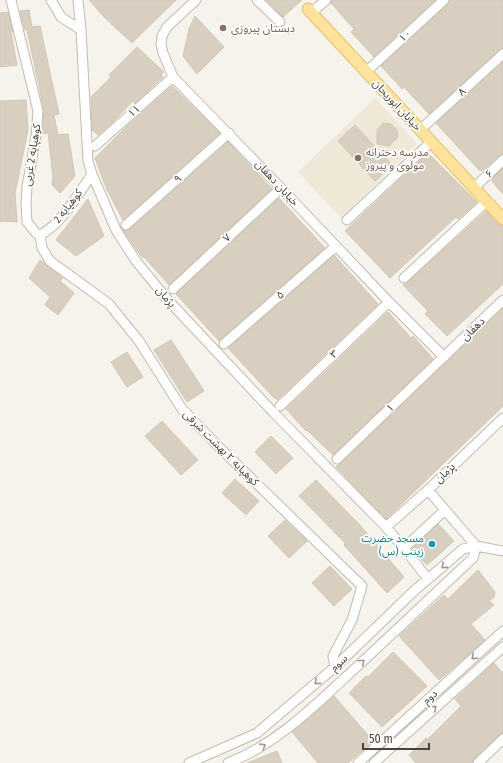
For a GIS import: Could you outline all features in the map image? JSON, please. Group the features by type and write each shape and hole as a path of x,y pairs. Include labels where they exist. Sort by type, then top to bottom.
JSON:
{"main road":[{"name":"خیابان ابوریحان","path":"310,11 474,188 502,215"}],"street":[{"name":"کوهپایه 2 غربی","path":"11,0 38,111 36,136 26,187 26,204 27,222 36,233 40,235"},
{"path":"51,0 61,17 81,30"},
{"name":"پژمان","path":"78,0 88,162 116,230 136,261 167,299 273,412 386,527 428,579"},
{"name":"خیابان دهقان","path":"196,0 167,27 162,36 161,44 163,53 173,77 229,133 444,358"},
{"path":"257,0 280,22"},
{"path":"310,11 318,0"},
{"path":"310,11 326,0"},
{"name":"۱۰","path":"366,72 444,0"},
{"name":"۸","path":"420,130 503,54"},
{"name":"۱۱","path":"95,146 173,77"},
{"name":"۹","path":"126,225 229,133"},
{"path":"347,220 431,142"},
{"name":"۶","path":"474,188 503,160"},
{"name":"کوهپایه 2","path":"40,235 47,232 68,208 92,174"},
{"name":"۷","path":"173,289 282,188"},
{"path":"404,278 487,201"},
{"name":"کوهپایه ۲ بهشت شرقی","path":"40,235 42,248 50,261 109,304 139,341 182,409 221,450 362,586 352,620 333,656 335,667"},
{"name":"۵","path":"224,344 336,246"},
{"name":"دهقان","path":"444,358 503,300"},
{"name":"۳","path":"280,406 389,302"},
{"name":"۱","path":"337,459 444,358"},
{"name":"پژمان","path":"386,527 428,490 503,418"},
{"path":"428,490 476,546 503,551"},
{"path":"404,548 445,510"},
{"name":"سوم","path":"190,763 257,733 335,667 415,590 463,549 476,546 473,558 320,700 275,738 247,756 228,763"},
{"name":"دوم","path":"358,763 503,631"},
{"name":"دوم","path":"374,763 503,646"},
{"path":"478,763 503,739"}],"shaded area":[{"name":"مدرسه دخترانه مولوی و پیروز","path":"375,98 417,144 341,218 298,172"}],"building":[{"path":"89,0 176,0 132,43 106,19"},
{"path":"266,0 302,0 283,17"},
{"path":"332,0 435,0 374,57 351,32 354,29 331,3"},
{"path":"450,0 503,0 503,48 429,114 404,87 402,89 381,66 448,4"},
{"path":"29,10 32,27 40,26 59,114 54,115 58,135 68,134 75,176 60,193 52,185 53,178 48,133 42,134 44,110 27,30 25,30 20,11"},
{"path":"8,12 13,32 11,32 17,65 0,67 0,13"},
{"path":"195,16 224,47 197,74 183,56 189,29"},
{"path":"137,47 164,72 161,75 163,77 135,103 133,101 98,135 92,130 91,97 111,77 109,75"},
{"path":"503,62 503,154 480,171 436,123"},
{"path":"172,86 220,133 123,220 107,190 95,158 127,126"},
{"path":"26,100 28,130 15,193 17,222 0,221 0,101"},
{"path":"383,123 391,124 397,130 398,137 389,146 377,144 377,130"},
{"path":"355,125 392,165 375,181 338,141"},
{"path":"228,142 272,189 169,285 144,257 143,258 123,230 130,229"},
{"path":"428,153 477,202 458,219 456,217 390,278 345,231"},
{"path":"503,168 503,194 491,180"},
{"path":"279,198 325,248 219,341 176,294"},
{"path":"88,199 104,236 76,256 56,240"},
{"path":"486,211 498,224 503,226 503,284 447,336 425,314 428,311 403,285"},
{"path":"334,255 378,304 277,400 228,348"},
{"path":"40,260 63,278 60,281 74,293 58,315 45,305 50,297 29,278"},
{"path":"503,308 503,406 386,519 336,467"},
{"path":"388,312 411,338 413,336 433,359 333,455 307,430 306,431 286,409"},
{"path":"171,340 204,391 187,402 154,350"},
{"path":"127,352 143,377 127,387 111,362"},
{"path":"162,421 198,460 181,475 145,436"},
{"path":"271,436 293,458 276,474 255,452"},
{"path":"235,479 259,501 246,515 222,493"},
{"path":"316,480 359,524 404,577 387,593 344,545 345,543 299,496"},
{"path":"285,520 307,541 289,558 268,536"},
{"name":"مسجد حضرت زینب (س)","path":"438,524 454,541 427,565 412,549"},
{"path":"330,566 352,589 334,606 312,583"},
{"path":"478,570 495,592 494,597 489,601 494,605 471,624 485,640 439,680 399,636 444,595 448,599"},
{"path":"393,652 427,686 382,727 349,693 366,676 368,677"},
{"path":"494,663 503,673 503,733 474,759 472,763 416,763 409,755 426,738 428,739 461,706 455,699"},
{"path":"334,696 373,741 348,763 318,763 292,732"},
{"path":"277,751 282,763 247,763"}],"place":[{"name":"دبستان پیروزی","path":"223,28"},
{"name":"مدرسه دخترانه مولوی و پیروز","path":"358,158"},
{"name":"مسجد حضرت زینب (س)","path":"432,544"}]}
